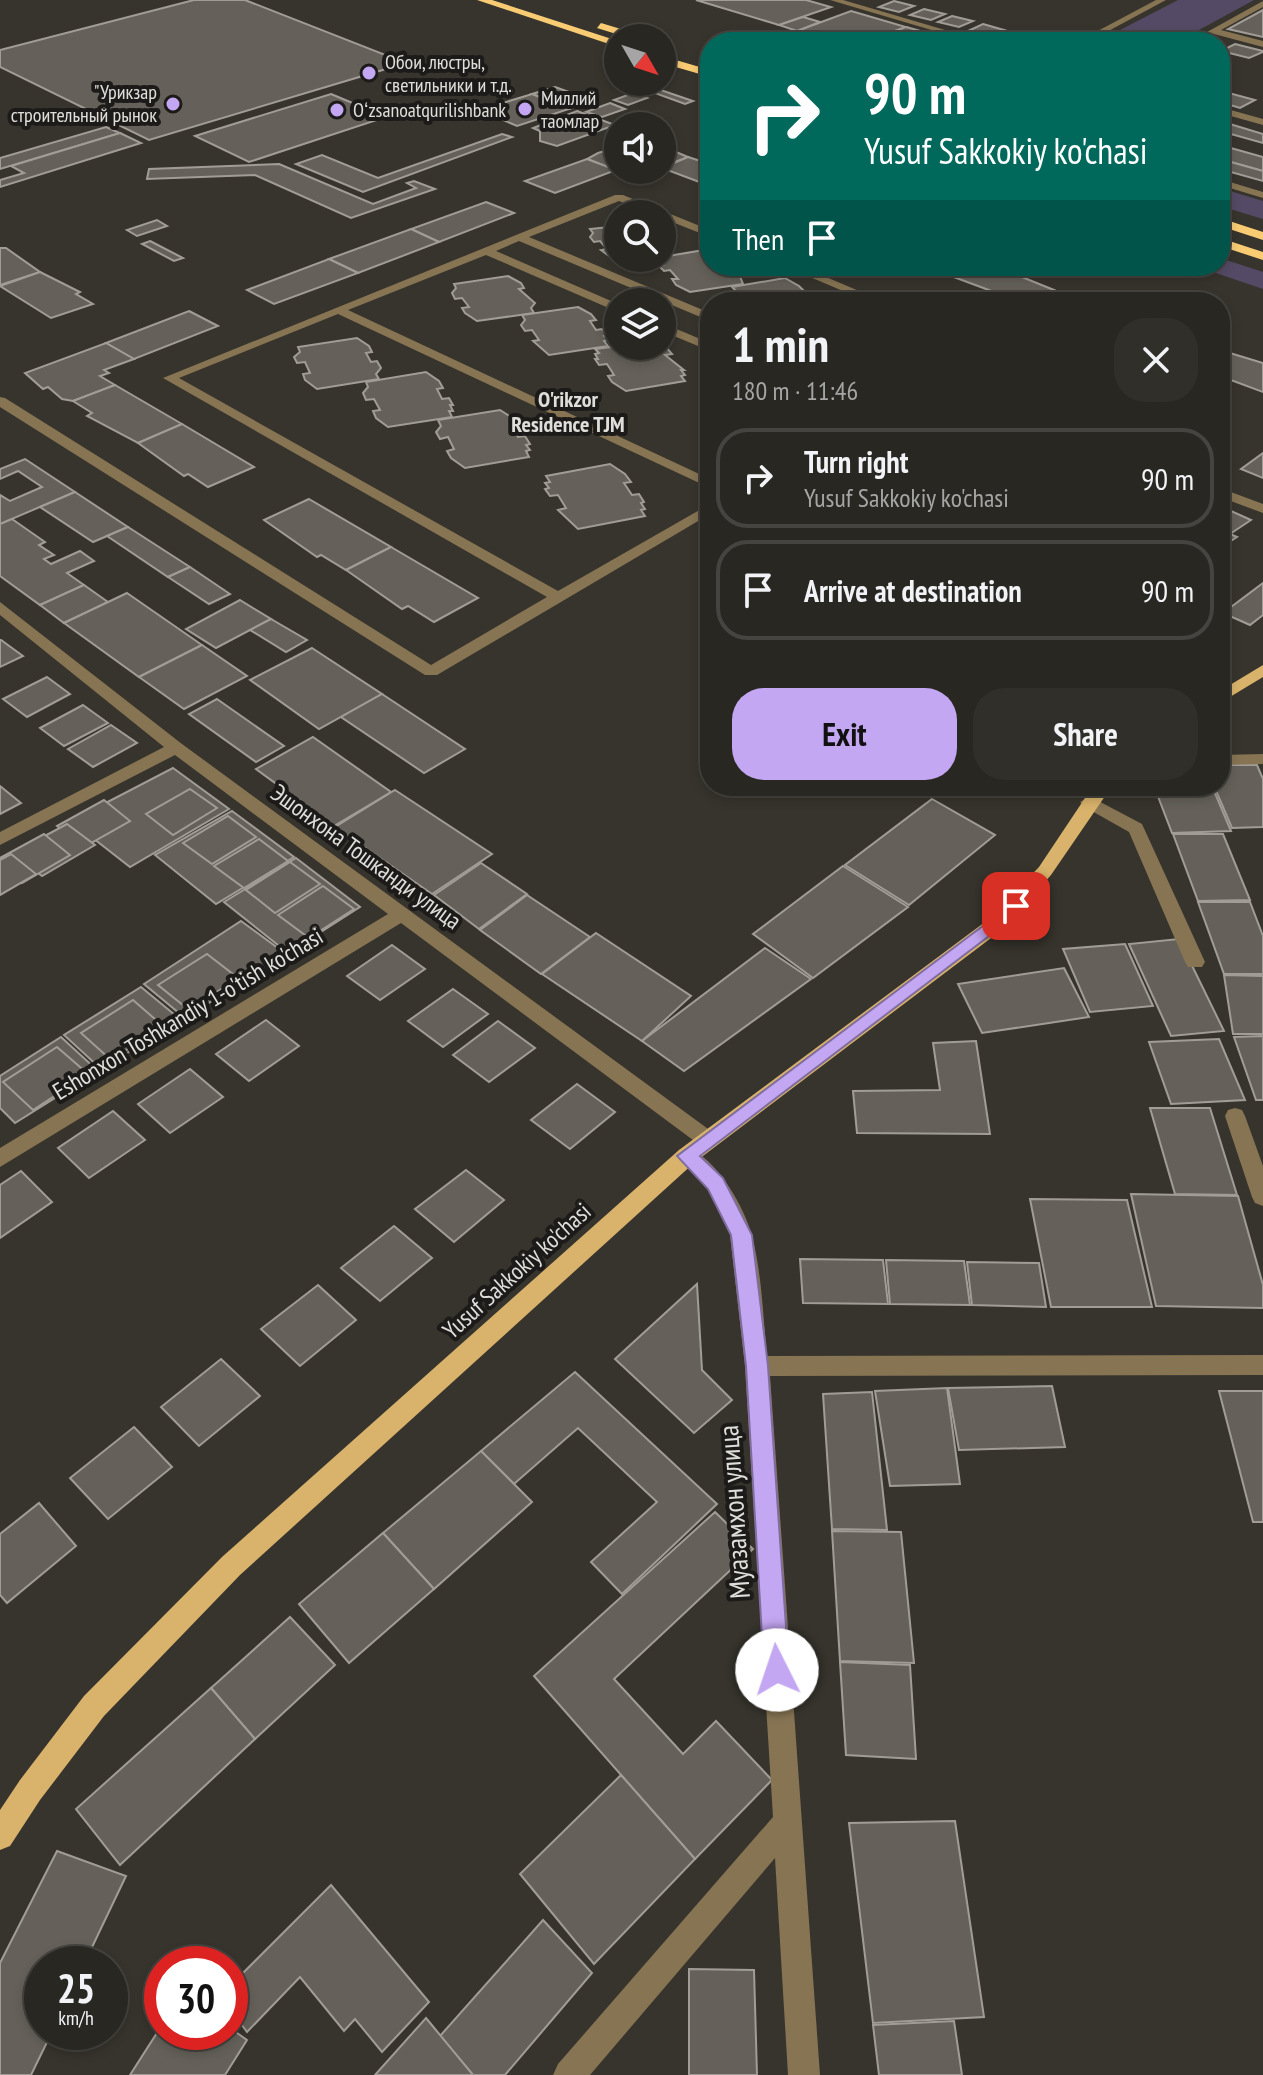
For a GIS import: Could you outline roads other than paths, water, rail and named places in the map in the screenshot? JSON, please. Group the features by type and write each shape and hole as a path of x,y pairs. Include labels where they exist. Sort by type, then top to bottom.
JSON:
{"highway":[{"path":"482,0 604,39"},
{"path":"519,0 604,27"},
{"path":"676,63 700,71"},
{"path":"1230,225 1263,236"},
{"path":"1230,236 1243,229"},
{"path":"1230,245 1263,256"}],"main road":[{"path":"1230,691 1263,670"},
{"name":"Yusuf Sakkokiy ko'chasi","path":"0,1836 30,1790 94,1706 186,1611 697,1148 996,924 1045,871 1095,796"}],"street":[{"path":"834,0 947,32"},
{"path":"1143,0 1159,2"},
{"path":"1100,32 1159,2"},
{"path":"1213,31 1263,4"},
{"path":"1230,35 1263,44"},
{"path":"1230,113 1263,122"},
{"path":"1230,185 1263,195"},
{"path":"558,597 169,378 604,203"},
{"path":"676,220 700,230"},
{"path":"519,237 700,313"},
{"path":"485,250 604,302"},
{"path":"815,276 854,292"},
{"path":"338,310 700,479"},
{"path":"676,333 700,343"},
{"path":"0,401 431,672 700,514"},
{"path":"1230,496 1263,509"},
{"name":"Эшонхона Тошканди улица","path":"1,609 176,748 403,913 697,1148"},
{"path":"0,839 176,748"},
{"path":"1230,760 1263,759"},
{"path":"1098,796 1136,828 1195,962"},
{"name":"Eshonxon Toshkandiy 1-o'tish ko'chasi","path":"0,1159 403,913"},
{"path":"1235,1116 1263,1197"},
{"name":"Муазамхон улица","path":"697,1148 741,1235 757,1366 804,2075"},
{"path":"757,1366 1263,1365"},
{"path":"569,2075 787,1822"}],"place":[{"name":"Обои, люстры, светильники и т.д.","path":"369,73"},
{"name":"\"Урикзар строительный рынок","path":"173,104"},
{"name":"Миллий таомлар","path":"525,109"},
{"name":"Oʻzsanoatqurilishbank","path":"337,110"}],"district":[{"name":"O'rikzor Residence TJM","path":"568,412"}]}
